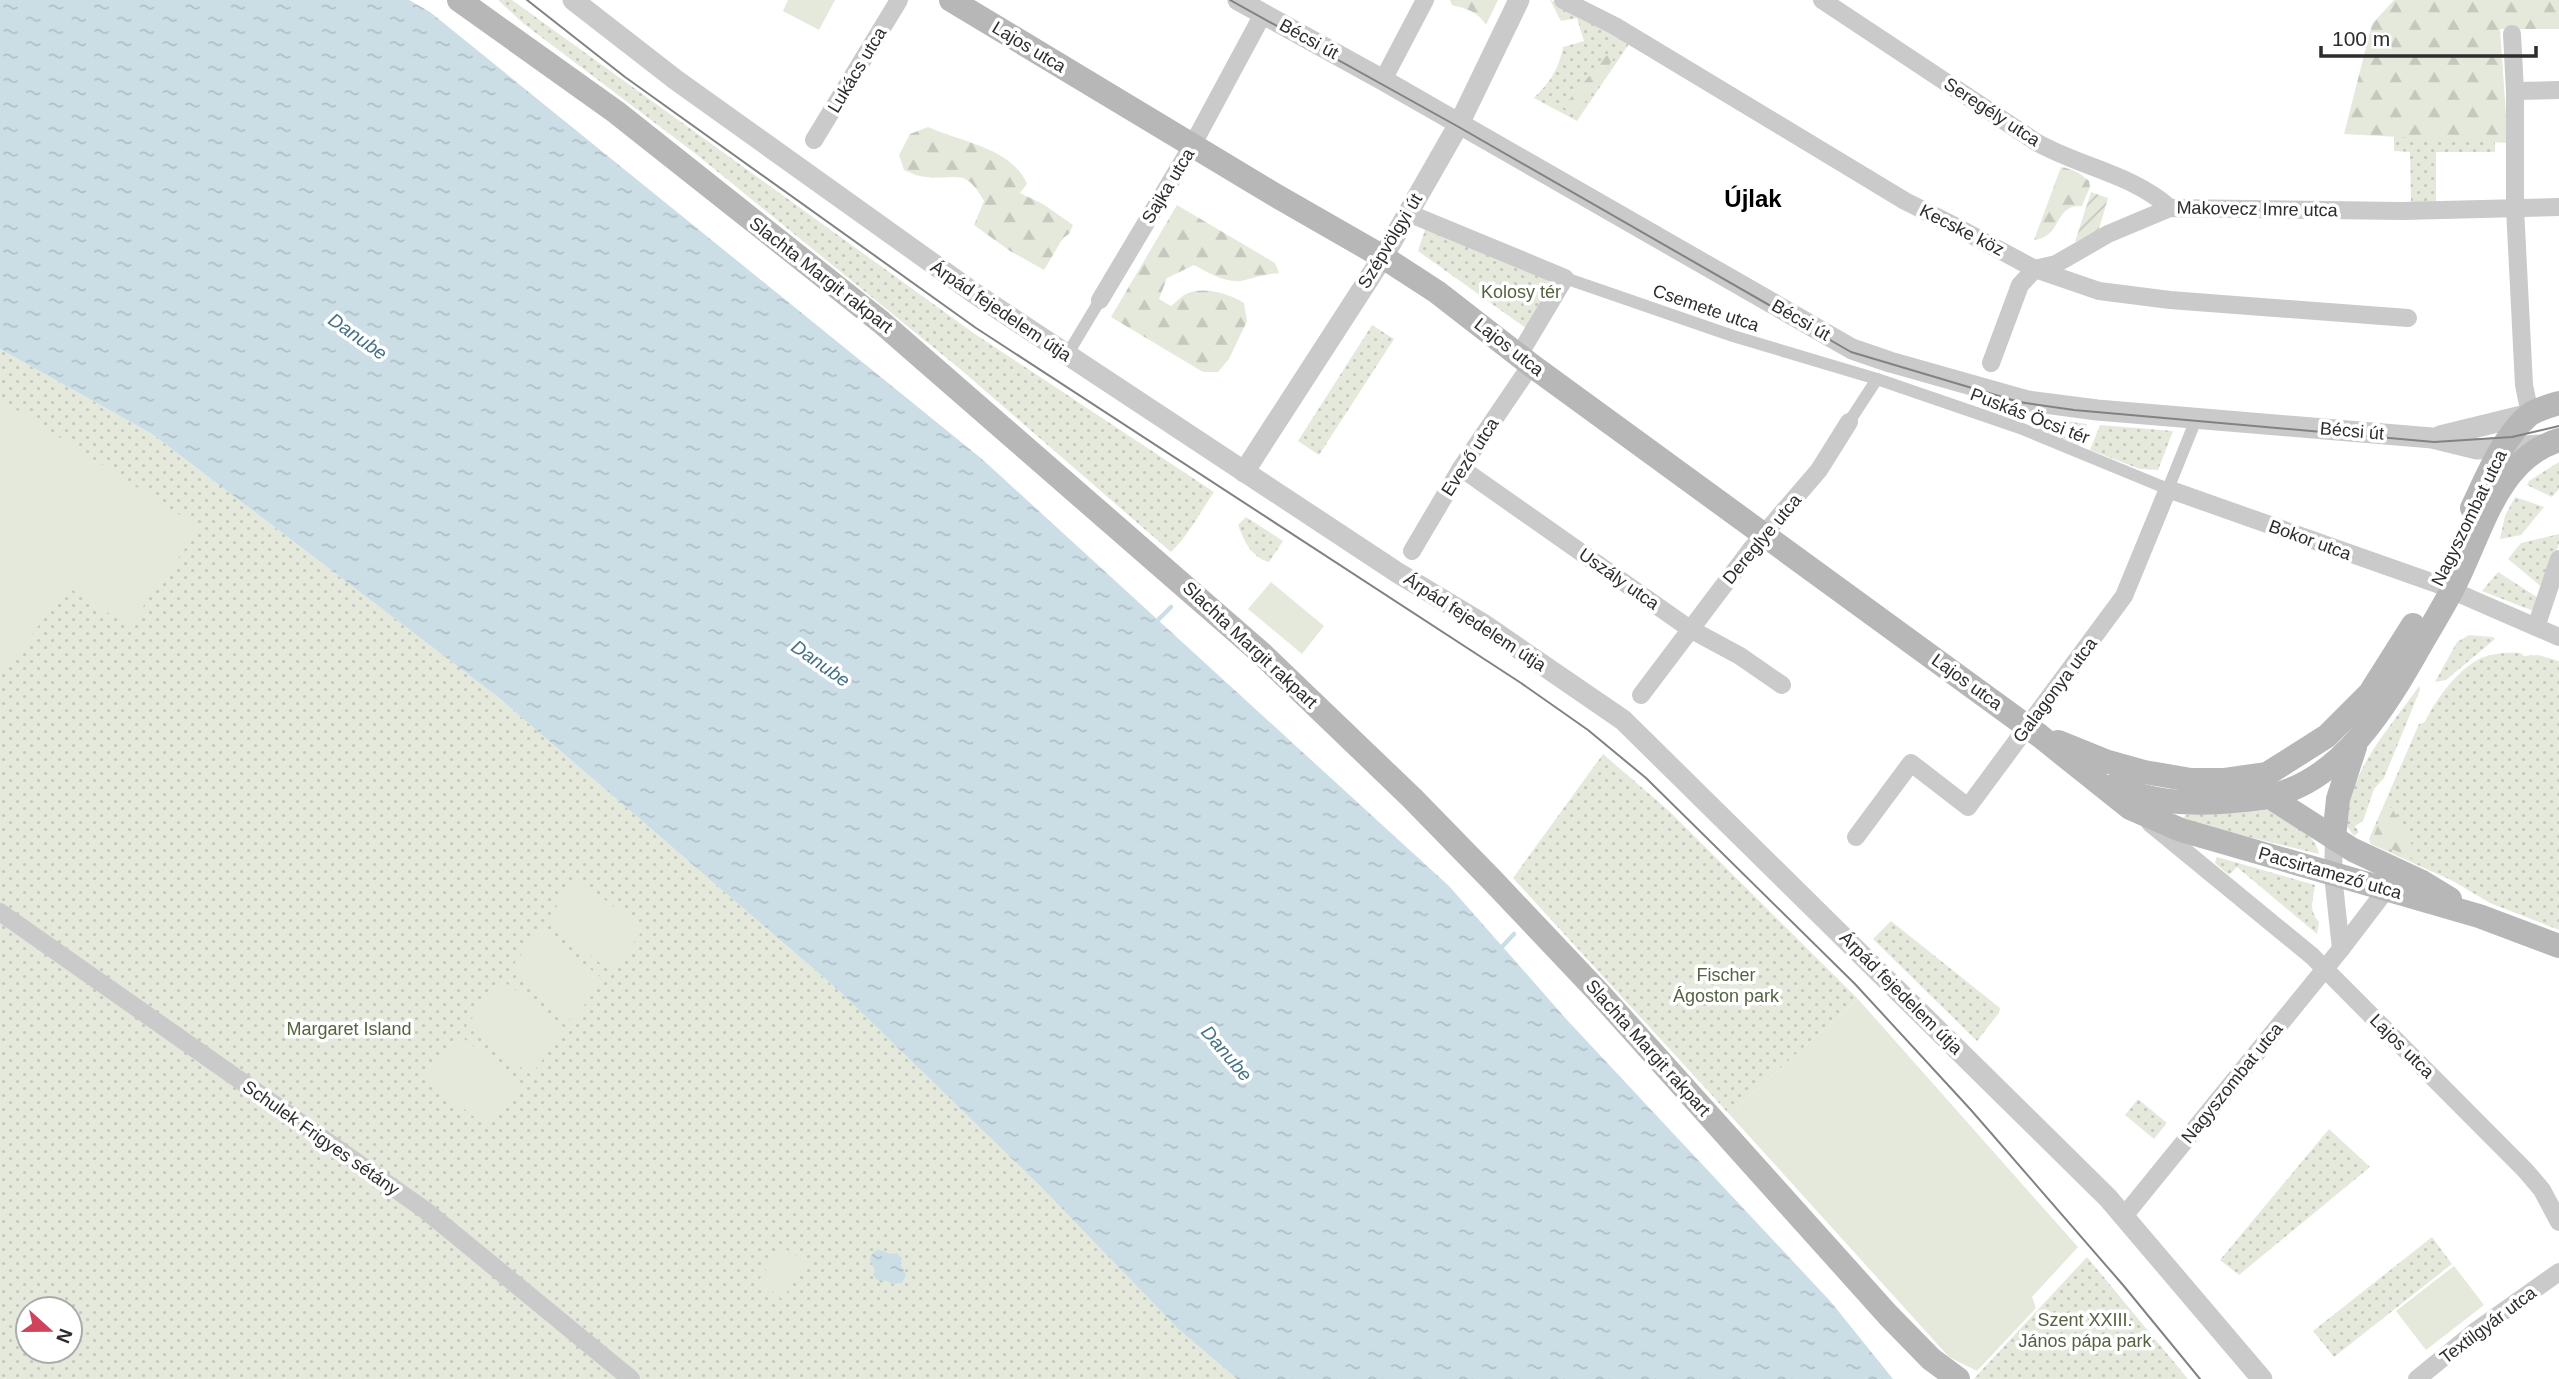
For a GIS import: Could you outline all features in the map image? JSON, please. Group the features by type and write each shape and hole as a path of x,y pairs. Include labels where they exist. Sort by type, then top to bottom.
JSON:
{"main road":[{"name":"Slachta Margit rakpart","path":"459,0 616,112 881,322 1261,653 1493,880 1599,993 1888,1315 1931,1359 1958,1379"},
{"name":"Lajos utca","path":"951,0 1383,257 1437,292 1525,360 2034,731 2130,808 2180,830"},
{"name":"Bécsi út","path":"2530,414 2559,403"},
{"name":"Nagyszombat utca","path":"2225,780 2267,774 2328,736 2370,693 2444,587 2489,472 2502,449 2530,414"},
{"name":"Nagyszombat utca","path":"2081,769 2117,788 2163,800 2195,803 2271,796 2325,770 2358,739 2398,683 2444,587 2498,491 2519,465 2550,443"},
{"name":"Lajos utca","path":"2034,731 2105,761 2144,772 2191,780 2225,780"},
{"name":"Nagyszombat utca","path":"2323,831 2338,799 2358,739"},
{"name":"Pacsirtamező utca","path":"2225,780 2249,786 2271,796 2361,854 2422,883 2479,916"},
{"name":"Pacsirtamező utca","path":"2180,830 2479,916 2559,946"}],"street":[{"name":"Árpád fejedelem útja","path":"573,0 676,80 974,293 1398,573 1483,624 1623,720 2108,1198 2262,1379"},
{"name":"Lukács utca","path":"814,140 899,0"},
{"name":"Bécsi út","path":"1238,0 1383,80 1852,349 1889,362 2028,401 2097,410 2432,438 2477,449 2550,443"},
{"path":"1383,80 1424,0"},
{"name":"Szépvölgyi út","path":"1244,472 1383,257 1458,124 1519,0"},
{"name":"Kecske köz","path":"1563,0 1615,26 1905,201 2035,270 2099,291 2170,300 2408,318"},
{"name":"Seregély utca","path":"1822,0 2036,142 2054,152 2144,187 2169,208"},
{"name":"Sajka utca","path":"1067,355 1193,144 1263,14"},
{"path":"2512,34 2515,208 2524,386 2530,414"},
{"path":"2515,91 2559,90"},
{"name":"Makovecz Imre utca","path":"2035,270 2056,264 2108,234 2169,208 2402,211 2559,207"},
{"path":"1408,213 1565,278 1525,360"},
{"path":"1991,363 2020,285 2035,270"},
{"name":"Csemete utca","path":"1565,278 1732,336 1877,379"},
{"name":"Evező utca","path":"1412,551 1525,360"},
{"name":"Dereglye utca","path":"1642,695 1690,629 1819,470 1877,379"},
{"name":"Puskás Öcsi tér","path":"1877,379 2020,428 2168,489"},
{"name":"Bécsi út","path":"2432,438 2476,430 2530,414"},
{"name":"Galagonya utca","path":"1856,837 1911,763 1968,807 2034,731 2124,596 2197,417"},
{"path":"2477,449 2487,456 2489,472"},
{"name":"Uszály utca","path":"1461,468 1690,629 1740,656 1782,685"},
{"name":"Bokor utca","path":"2168,489 2444,587 2559,637"},
{"path":"2536,627 2559,559"},
{"name":"Lajos utca","path":"2130,808 2325,969 2551,1191 2559,1222"},
{"name":"Nagyszombat utca","path":"2323,831 2333,875 2341,949"},
{"name":"Nagyszombat utca","path":"2124,1216 2325,969 2385,890"},
{"name":"Schulek Frigyes sétány","path":"0,912 425,1210 631,1379"},
{"name":"Textilgyár utca","path":"2417,1379 2477,1330 2559,1272"}],"green space":[{"path":"498,0 512,0 975,334 1214,492 1183,538 1171,552 960,369 696,154 524,24"},
{"path":"788,0 835,0 819,30 783,11"},
{"path":"1450,0 1498,0 1486,25 1467,9 1452,5"},
{"path":"1550,0 1620,32 1629,44 1577,121 1534,98 1553,75 1563,47 1584,41 1577,18 1561,21"},
{"path":"2394,0 2559,0 2559,29 2500,29 2508,143 2344,134 2372,24"},
{"path":"1619,50 1576,116 1563,107 1607,55"},
{"path":"2394,75 2495,75 2495,152 2436,152 2436,202 2411,202 2410,152 2394,151"},
{"path":"928,127 984,148 1010,162 1027,184 1020,193 1043,204 1073,225 1044,270 1010,251 974,225 984,201 966,179 923,177 904,170 899,155 910,134"},
{"path":"2061,167 2083,176 2089,181 2090,187 2082,206 2066,210 2050,233 2034,240"},
{"path":"2091,192 2108,198 2098,232 2075,242"},
{"path":"1177,205 1275,263 1279,273 1235,281 1216,276 1194,265 1167,278 1159,299 1171,306 1184,295 1206,290 1223,293 1244,303 1247,321 1229,359 1218,372 1203,372 1111,317"},
{"name":"Kolosy tér","path":"1427,224 1555,277 1557,285 1530,331 1418,251"},
{"path":"1372,325 1394,339 1319,455 1298,441"},
{"name":"Margaret Island","path":"0,349 152,434 499,698 837,989 1041,1187 1178,1329 1237,1379 0,1379"},
{"path":"0,399 200,528 129,626 66,586 9,668 0,662"},
{"path":"2041,418 2087,424 2079,446 2037,429"},
{"path":"2100,425 2173,431 2158,470 2140,469 2090,450"},
{"path":"2559,462 2559,489 2552,497 2527,485 2529,481"},
{"path":"2515,497 2544,507 2521,535 2500,539 2505,516"},
{"path":"1246,517 1283,541 1269,562 1253,553 1243,537 1238,525"},
{"path":"2559,534 2559,543 2544,589 2508,559 2521,543"},
{"path":"2498,572 2540,599 2536,612 2482,591"},
{"path":"1271,582 1324,626 1302,654 1248,609"},
{"path":"2469,635 2495,639 2446,680 2435,682 2457,642"},
{"path":"2501,653 2520,653 2524,656 2538,655 2559,661 2559,930 2490,903 2453,881 2371,844 2369,839 2419,724 2425,722 2448,686 2481,658"},
{"path":"2419,686 2420,690 2384,778 2374,789 2363,821 2355,826 2359,832 2354,836 2346,825 2354,786 2372,751"},
{"name":"Fischer Ágoston park","path":"1603,754 1669,811 1858,999 1729,1114 1513,878"},
{"path":"2385,806 2392,808 2408,840 2417,850 2414,859 2376,842 2373,838"},
{"path":"2260,808 2277,813 2304,831 2319,854 2187,822 2183,818 2186,815"},
{"path":"2217,857 2315,885 2312,905 2313,913 2319,922 2317,934 2237,867 2229,875 2215,863"},
{"path":"577,879 644,929 612,972 545,922"},
{"path":"1891,921 2000,1008 1977,1041 1873,939"},
{"path":"541,930 604,980 572,1021 509,970"},
{"path":"502,980 566,1029 531,1075 466,1026"},
{"path":"1858,999 2078,1247 2032,1297 2036,1308 1977,1371 1949,1357 1729,1114"},
{"path":"458,1034 522,1084 488,1128 424,1077"},
{"path":"2138,1099 2167,1123 2154,1139 2125,1115"},
{"path":"2329,1129 2370,1167 2239,1275 2220,1260"},
{"path":"2432,1237 2452,1264 2334,1357 2313,1331"},
{"path":"783,1247 807,1264 782,1299 758,1281"},
{"name":"Szent XXIII. János pápa park","path":"2087,1257 2188,1379 1974,1379 1980,1372"},
{"path":"2454,1266 2484,1305 2426,1350 2396,1311"}],"water":[{"name":"Danube","path":"0,0 409,0 430,12 982,459 1449,886 1568,1021 1831,1302 1893,1379 1237,1379 1178,1329 1041,1187 837,989 499,698 152,434 0,349"},
{"path":"878,1249 890,1254 897,1253 902,1258 900,1263 906,1275 902,1283 893,1284 885,1280 881,1283 873,1275 875,1271 870,1260"}],"waterway":[{"path":"1154,624 1171,607"},
{"path":"1500,949 1514,934"}],"tram line":[{"path":"527,0 625,77 976,328 1521,683 1588,730 1646,778 1855,984 1971,1110 2123,1285 2200,1379"},
{"path":"1230,0 1457,126 1851,352 2019,402 2074,410 2434,442 2512,437 2559,426"}],"district":[{"name":"Újlak","path":"1753,199"}]}
